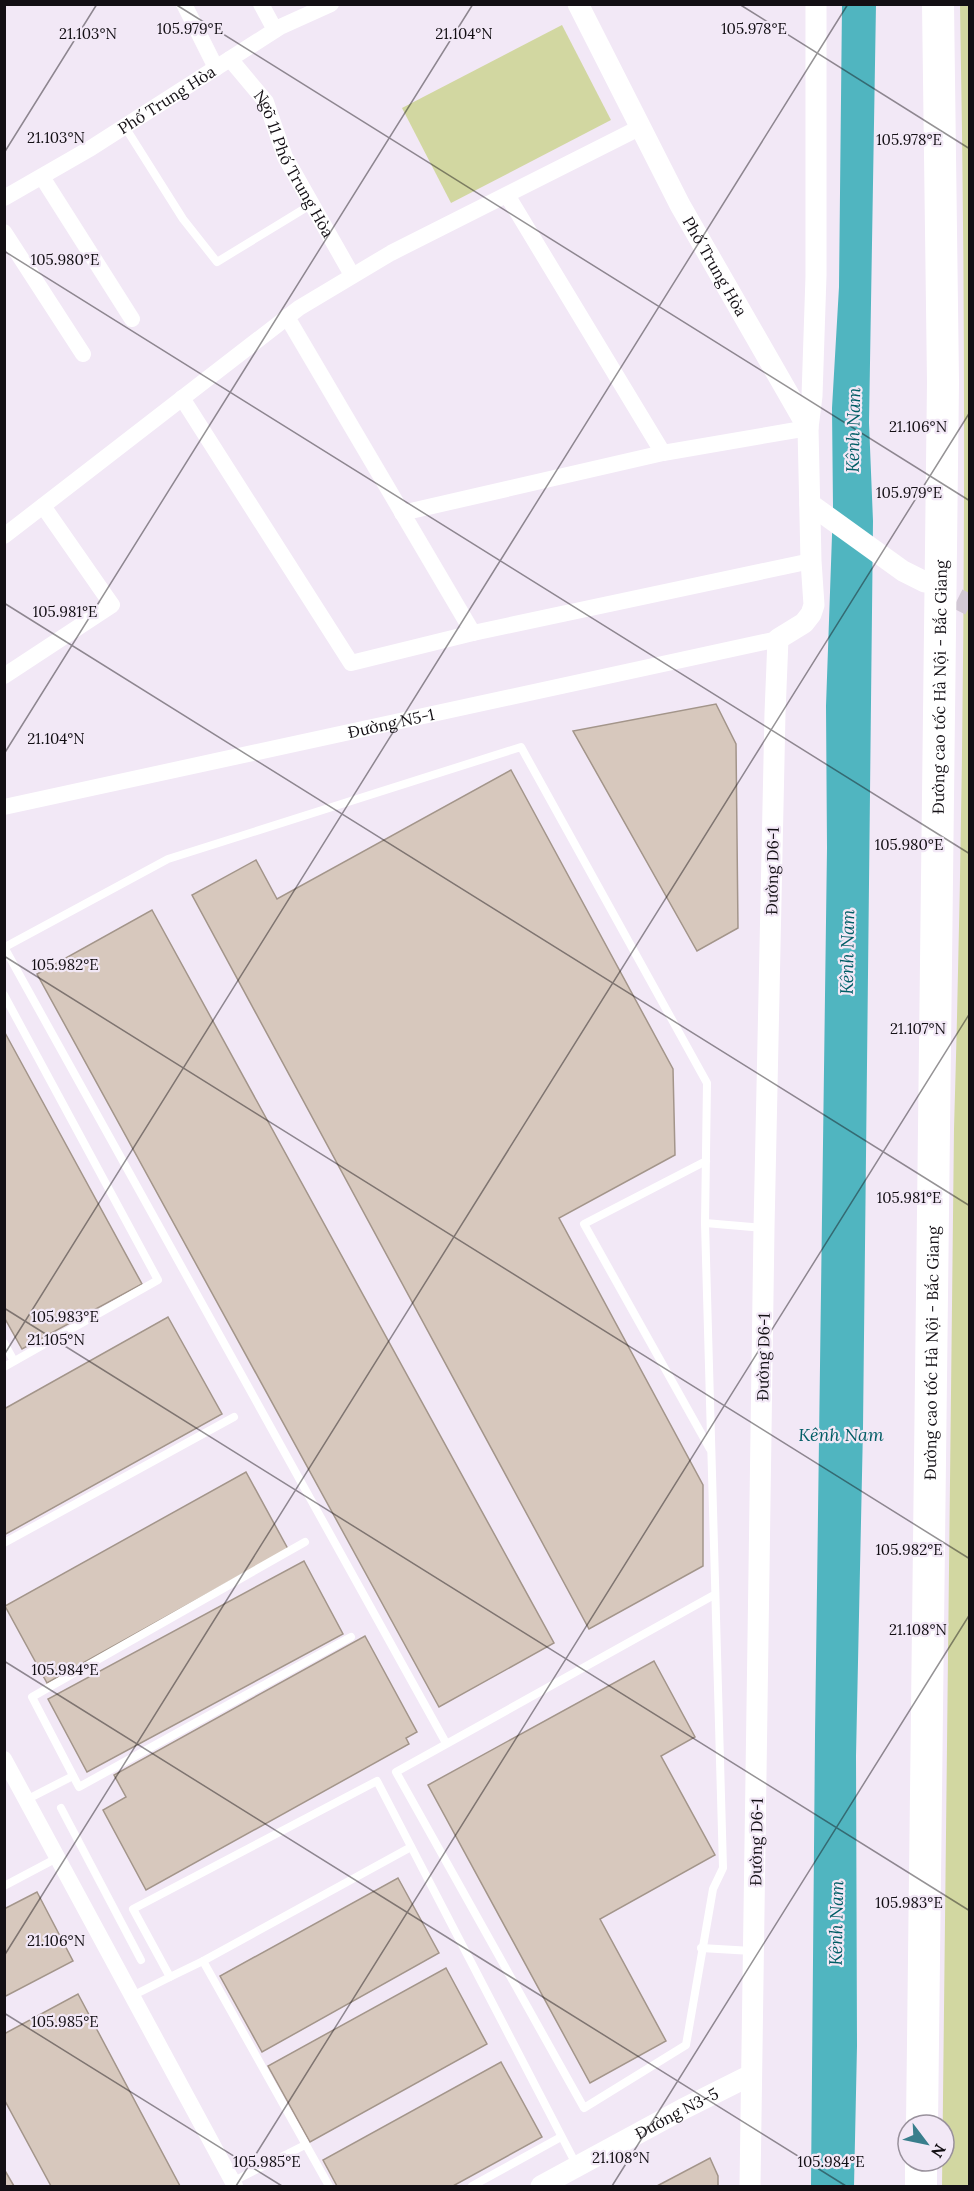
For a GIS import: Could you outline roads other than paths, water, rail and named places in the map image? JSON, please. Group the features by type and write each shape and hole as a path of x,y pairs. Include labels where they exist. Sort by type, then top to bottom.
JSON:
{"highway":[{"name":"Đường cao tốc Hà Nội - Bắc Giang","path":"922,2113 943,381 938,4"}],"street":[{"name":"Ngõ 11 Phố Trung Hòa","path":"184,4 223,64 266,102 285,157 352,275"},
{"path":"261,4 275,30"},
{"name":"Phố Trung Hòa","path":"578,4 680,205 808,428 814,605 804,623 778,639"},
{"path":"402,513 663,453 808,428 813,396 816,276 816,4"},
{"name":"Phố Trung Hòa","path":"4,198 125,127 275,30 327,5"},
{"path":"4,536 286,317 352,275 641,127"},
{"path":"42,177 132,319"},
{"path":"507,195 663,453"},
{"path":"4,232 82,354"},
{"path":"286,317 473,633"},
{"path":"182,398 351,663 473,633 811,561"},
{"path":"810,504 903,571 925,582"},
{"path":"4,676 112,605 43,506"},
{"name":"Đường N5-1","path":"4,807 778,639"},
{"name":"Đường D6-1","path":"750,2187 764,1228 778,639"},
{"path":"4,1759 234,2184"},
{"name":"Đường N3-5","path":"541,2187 751,2074"}],"lane":[{"path":"125,127 183,219 217,262 312,204"},
{"path":"446,1743 5,947 168,859 521,747 707,1083 705,1223 723,1868 713,1889 686,2045 584,2108 396,1772 714,1595"},
{"path":"4,996 158,1280 4,1367"},
{"path":"706,1161 584,1224 711,1450"},
{"path":"705,1223 764,1228"},
{"path":"4,1343 14,1361"},
{"path":"4,1543 234,1417"},
{"path":"305,1542 32,1697 79,1787 351,1637"},
{"path":"26,1800 73,1776"},
{"path":"171,1977 133,1909 377,1781 577,2167"},
{"path":"61,1808 141,1960"},
{"path":"132,1996 203,1961 411,1847"},
{"path":"4,1886 57,1858"},
{"path":"701,1948 754,1952"},
{"path":"203,1961 329,2187"},
{"path":"472,2187 561,2138"},
{"path":"234,2184 305,2145"}],"water":[{"name":"Kênh Nam","path":"876,4 869,423 873,521 863,1428 856,1756 857,2046 854,2186 811,2186 827,848 826,706 833,507 832,408 839,287 842,5"}],"tunnel":[{"path":"930,585 970,605"}]}
